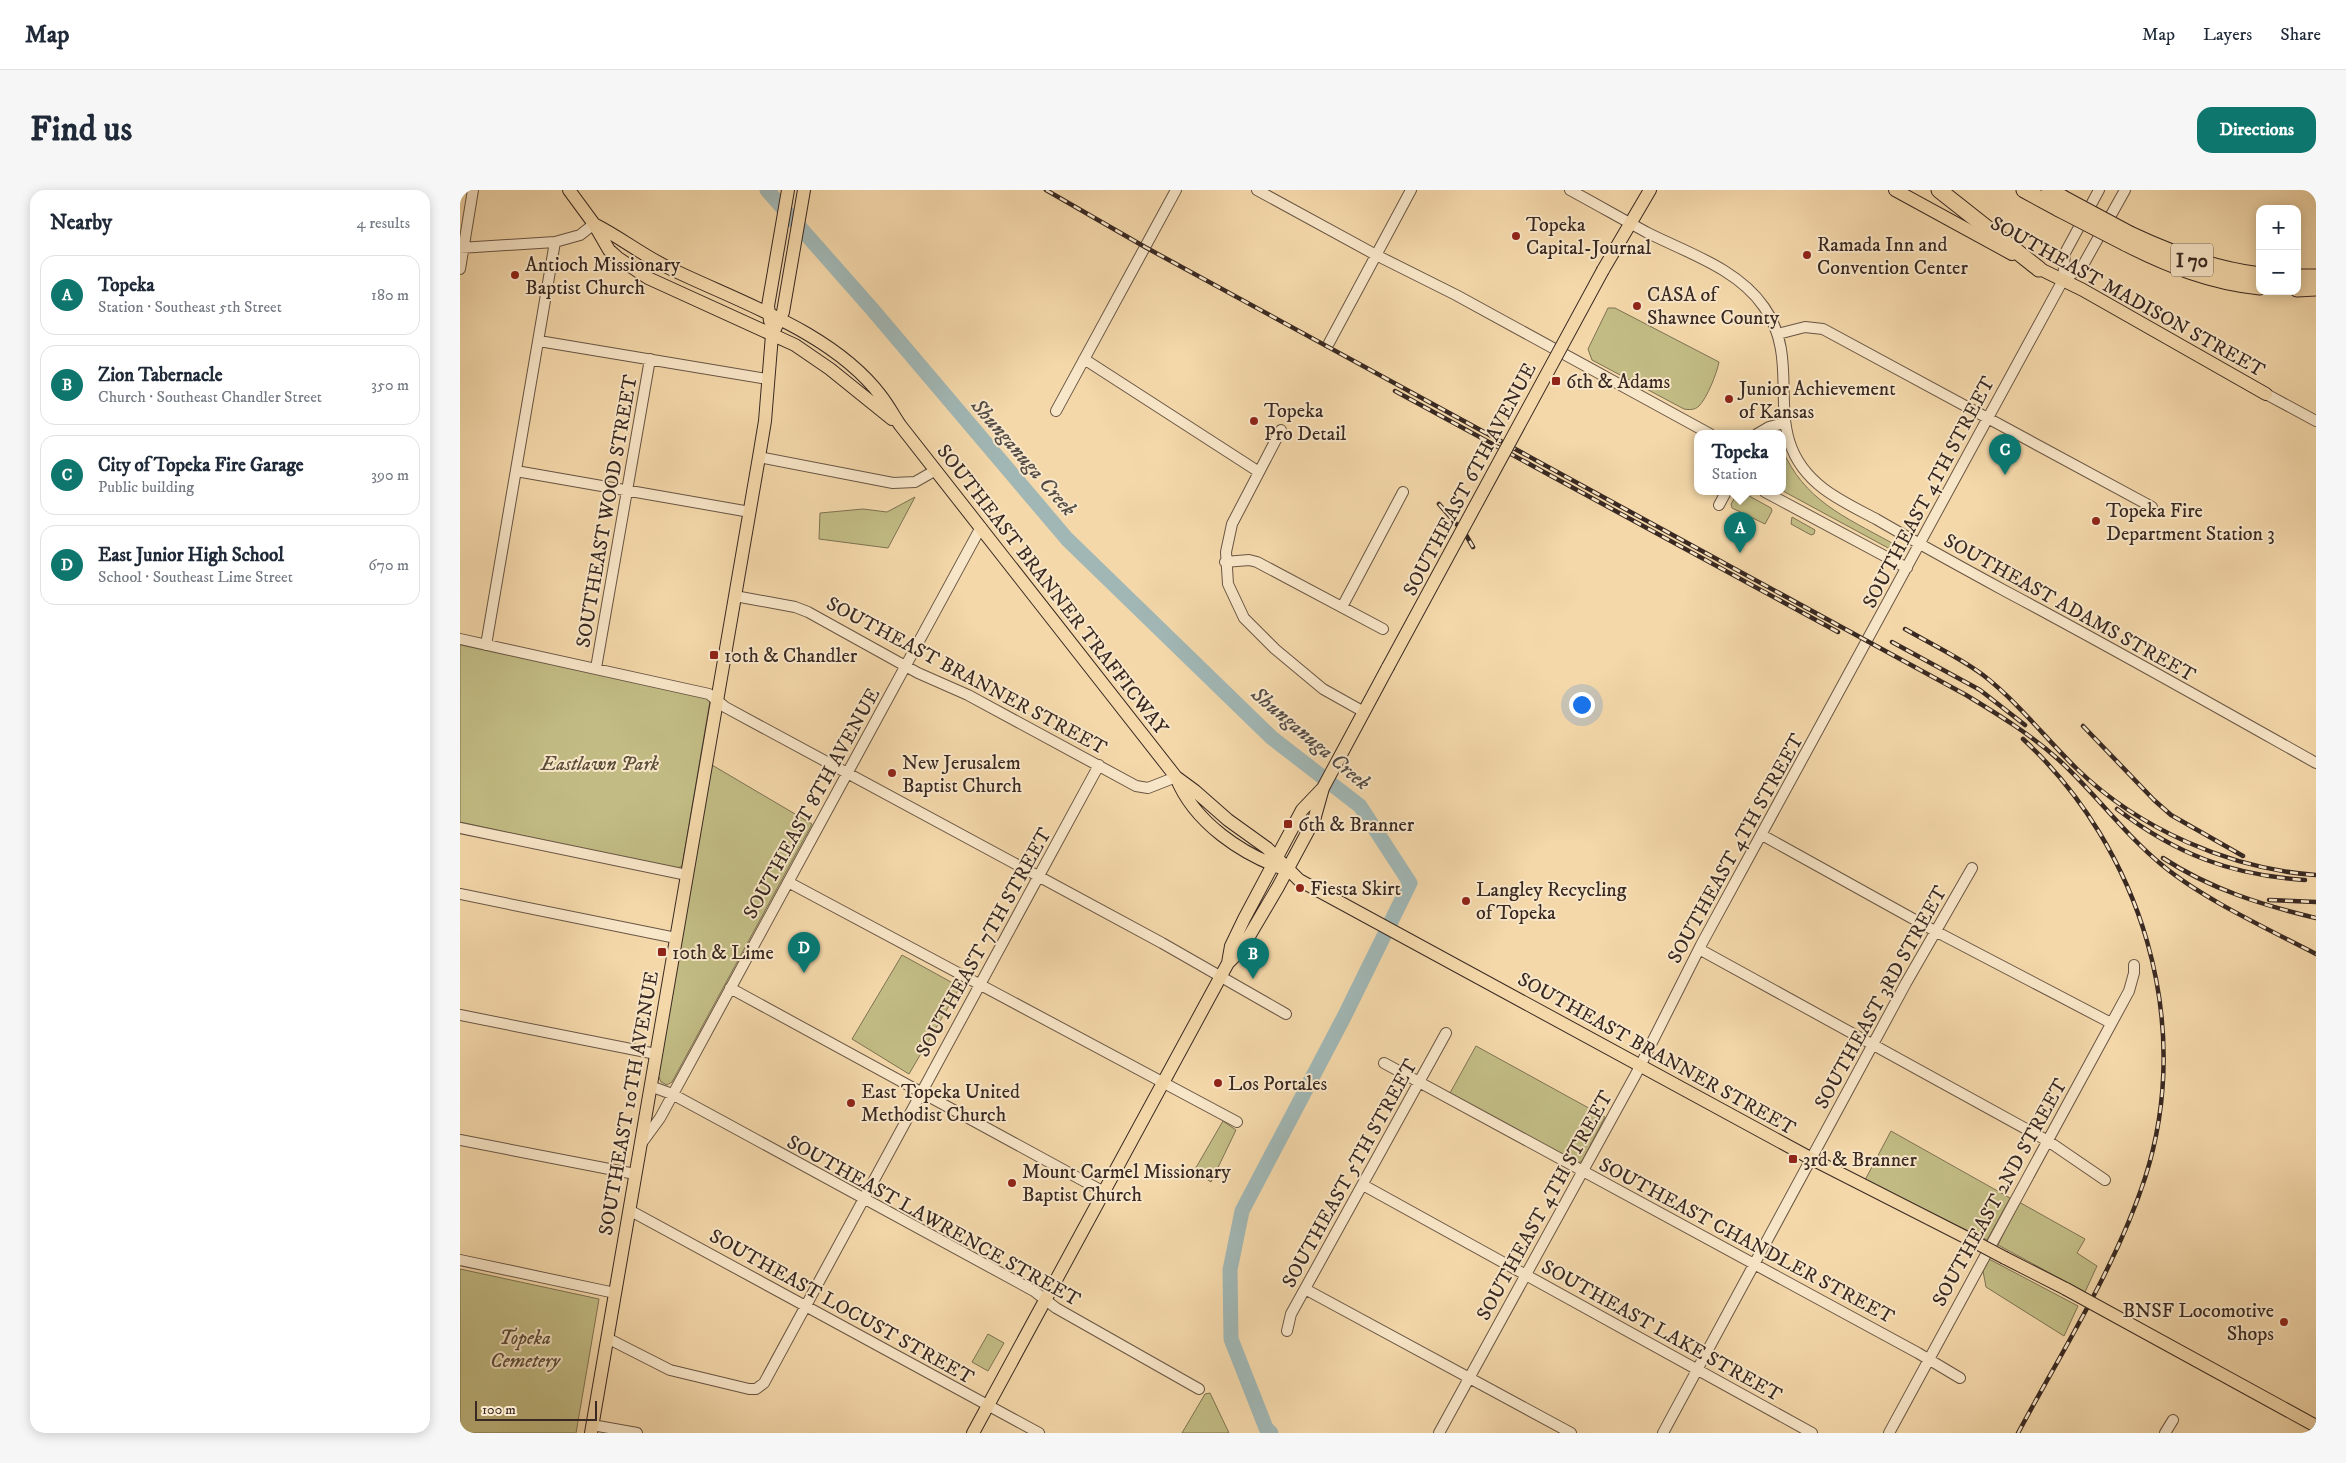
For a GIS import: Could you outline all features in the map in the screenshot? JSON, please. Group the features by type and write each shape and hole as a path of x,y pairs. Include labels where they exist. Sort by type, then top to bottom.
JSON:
{"highway":[{"path":"1939,190 2039,269"},
{"name":"I 70","path":"2024,190 2061,203 2127,239 2256,281"},
{"name":"I 70","path":"2049,190 2061,203"},
{"path":"2301,279 2316,285"},
{"path":"2301,288 2316,285"}],"main road":[{"name":"SOUTHEAST BRANNER TRAFFICWAY","path":"569,190 594,224 609,250 638,272 794,345 830,368 900,425"},
{"name":"SOUTHEAST 10TH AVENUE","path":"774,318 768,306 788,190"},
{"name":"SOUTHEAST 10TH AVENUE","path":"591,1429 765,421 767,379 774,318 788,283 804,190"},
{"name":"SOUTHEAST 6TH AVENUE","path":"973,1433 1220,976 1250,936 1287,870 1314,820 1323,788 1602,270 1650,190"},
{"name":"SOUTHEAST MADISON STREET","path":"1895,190 2039,269 2063,280 2266,394"},
{"name":"SOUTHEAST BRANNER TRAFFICWAY","path":"594,224 616,235 653,260 800,330 848,364 880,395 900,425 1176,777"},
{"name":"SOUTHEAST BRANNER STREET","path":"1176,777 1195,790 1228,820 1267,848 1274,862 1300,880 1812,1159 2066,1289 2316,1426"},
{"name":"SOUTHEAST 6TH AVENUE","path":"1228,963 1231,946 1237,932 1302,810 1323,788"}],"street":[{"path":"460,269 473,190"},
{"path":"1056,411 1176,190"},
{"path":"1257,190 1376,255 1456,295 1703,430"},
{"path":"1329,343 1411,190"},
{"path":"1570,190 1713,265 1751,291 1769,315 1778,334 1784,363 1784,423 1764,430"},
{"name":"SOUTHEAST 4TH STREET","path":"1439,1433 1583,1171 1699,949 2063,280 2065,253 2099,190"},
{"name":"SOUTHEAST 4TH STREET","path":"2063,280 2082,267 2125,190"},
{"path":"462,248 555,242 580,235 594,224"},
{"path":"486,644 555,242"},
{"path":"1778,334 1805,327 1822,328 2152,507"},
{"path":"539,341 767,379"},
{"name":"SOUTHEAST WOOD STREET","path":"596,668 650,359"},
{"path":"1084,359 1259,472"},
{"name":"SOUTHEAST MADISON STREET","path":"2266,394 2316,421"},
{"name":"SOUTHEAST ADAMS STREET","path":"1784,423 1786,430"},
{"path":"1282,430 1232,524 1225,562 1230,591 1244,618 1275,649 1323,689 1364,712"},
{"name":"SOUTHEAST ADAMS STREET","path":"1786,431 1790,447 1803,469 1824,490 1919,545 2096,640 2316,763"},
{"path":"759,457 893,484 915,482 936,470"},
{"path":"516,471 750,512"},
{"path":"1342,607 1403,492"},
{"path":"1719,505 1724,495"},
{"path":"1771,495 1907,568"},
{"name":"SOUTHEAST 8TH AVENUE","path":"640,1145 660,1118 981,527"},
{"path":"1225,562 1249,560 1257,562 1383,629"},
{"name":"SOUTHEAST BRANNER STREET","path":"735,596 795,607 808,612 906,666 968,695 1136,786 1148,788 1176,777"},
{"path":"460,639 700,690 725,707 1220,976 1286,1014"},
{"name":"SOUTHEAST 7TH STREET","path":"607,1338 670,1370 749,1390 756,1389 764,1383 1099,765"},
{"path":"460,828 687,875"},
{"path":"1762,835 1935,931 2112,1023"},
{"name":"SOUTHEAST 3RD STREET","path":"1663,1433 1935,931 1972,868"},
{"path":"788,882 1237,1122"},
{"path":"460,894 676,938"},
{"path":"1699,949 2048,1141 2105,1180"},
{"name":"SOUTHEAST 2ND STREET","path":"1889,1433 1928,1358 2129,991 2134,966"},
{"path":"730,988 1104,1192"},
{"path":"460,1015 656,1054"},
{"name":"SOUTHEAST 5TH STREET","path":"1288,1330 1291,1314 1446,1033"},
{"name":"SOUTHEAST CHANDLER STREET","path":"1384,1063 1928,1358 1960,1378"},
{"name":"SOUTHEAST LAWRENCE STREET","path":"650,1086 672,1094 1046,1300 1199,1389"},
{"path":"460,1140 635,1174"},
{"name":"SOUTHEAST LAKE STREET","path":"1362,1185 1527,1274 1812,1433"},
{"name":"SOUTHEAST LOCUST STREET","path":"629,1210 1039,1433"},
{"path":"460,1260 615,1293"},
{"path":"1305,1288 1571,1433"},
{"path":"2165,1433 2173,1420"},
{"path":"591,1429 637,1433"}],"green space":[{"path":"1608,308 1615,308 1719,362 1711,385 1699,406 1692,409 1684,409 1592,360 1588,349"},
{"path":"1786,457 1791,467 1814,494 1841,515 1892,543 1890,549 1786,493"},
{"path":"1736,495 1747,495 1771,508 1772,511 1765,524 1732,508 1731,504"},
{"path":"915,497 888,548 819,539 820,513 863,509 887,512"},
{"path":"1792,517 1815,530 1814,534 1811,535 1791,524"},
{"name":"Eastlawn Park","path":"460,644 703,696 710,701 682,866 675,869 460,822"},
{"path":"712,765 812,824 672,1082 667,1085 661,1082 658,1075"},
{"path":"902,955 960,987 909,1074 852,1039"},
{"path":"1476,1046 1605,1117 1582,1161 1578,1163 1572,1161 1450,1093"},
{"path":"1223,1121 1236,1130 1211,1182 1194,1171"},
{"path":"1891,1131 2010,1198 1987,1240 1865,1180"},
{"path":"2019,1202 2085,1239 2077,1253 2097,1266 2085,1292 1998,1245"},
{"path":"1989,1259 2078,1306 2064,1336 1986,1287 1983,1271"},
{"name":"Topeka Cemetery","path":"460,1269 599,1299 576,1433 460,1433"},
{"path":"988,1334 1004,1343 988,1371 972,1362"},
{"path":"1210,1393 1229,1433 1182,1433 1205,1394"}],"waterway":[{"name":"Shunganuga Creek","path":"767,190 872,309 1067,539 1272,738 1360,806 1410,883 1344,1017 1242,1211 1230,1270 1231,1339 1266,1428 1271,1433"}],"railway":[{"path":"1046,190 1145,247 1966,695 2014,725 2059,760 2148,853 2178,878 2216,902 2316,954"},
{"path":"1395,391 1838,632"},
{"path":"1439,504 1466,535 1473,547"},
{"path":"1905,629 1955,656 1983,675 2008,697 2077,769 2128,810 2157,827 2219,855 2284,871 2316,875"},
{"path":"1892,642 1980,690 2025,725"},
{"path":"2083,726 2154,800 2171,815 2243,856"},
{"path":"2018,1433 2104,1276 2133,1211 2145,1178 2159,1119 2164,1059 2159,1000 2147,941 2127,885 2099,832 2064,783 2023,739"},
{"path":"2117,809 2161,838 2205,860 2252,873 2305,880"},
{"path":"2163,858 2199,879 2237,895 2276,908 2316,918"},
{"path":"2269,900 2316,902"}],"place":[{"name":"Topeka Capital-Journal","path":"1516,236"},
{"name":"Ramada Inn and Convention Center","path":"1807,255"},
{"name":"Antioch Missionary Baptist Church","path":"515,275"},
{"name":"CASA of Shawnee County","path":"1637,306"},
{"name":"6th & Adams","path":"1556,381"},
{"name":"Junior Achievement of Kansas","path":"1729,399"},
{"name":"Topeka Pro Detail","path":"1254,421"},
{"name":"City of Topeka Fire Garage","path":"2005,475"},
{"name":"Topeka Fire Department Station 3","path":"2096,521"},
{"name":"Topeka","path":"1740,553"},
{"name":"10th & Chandler","path":"714,655"},
{"name":"New Jerusalem Baptist Church","path":"892,773"},
{"name":"6th & Branner","path":"1288,824"},
{"name":"Fiesta Skirt","path":"1300,888"},
{"name":"Langley Recycling of Topeka","path":"1466,901"},
{"name":"10th & Lime","path":"662,952"},
{"name":"East Junior High School","path":"804,973"},
{"name":"Zion Tabernacle","path":"1253,979"},
{"name":"Los Portales","path":"1218,1083"},
{"name":"East Topeka United Methodist Church","path":"851,1103"},
{"name":"3rd & Branner","path":"1793,1159"},
{"name":"Mount Carmel Missionary Baptist Church","path":"1012,1183"},
{"name":"BNSF Locomotive Shops","path":"2284,1322"}]}
